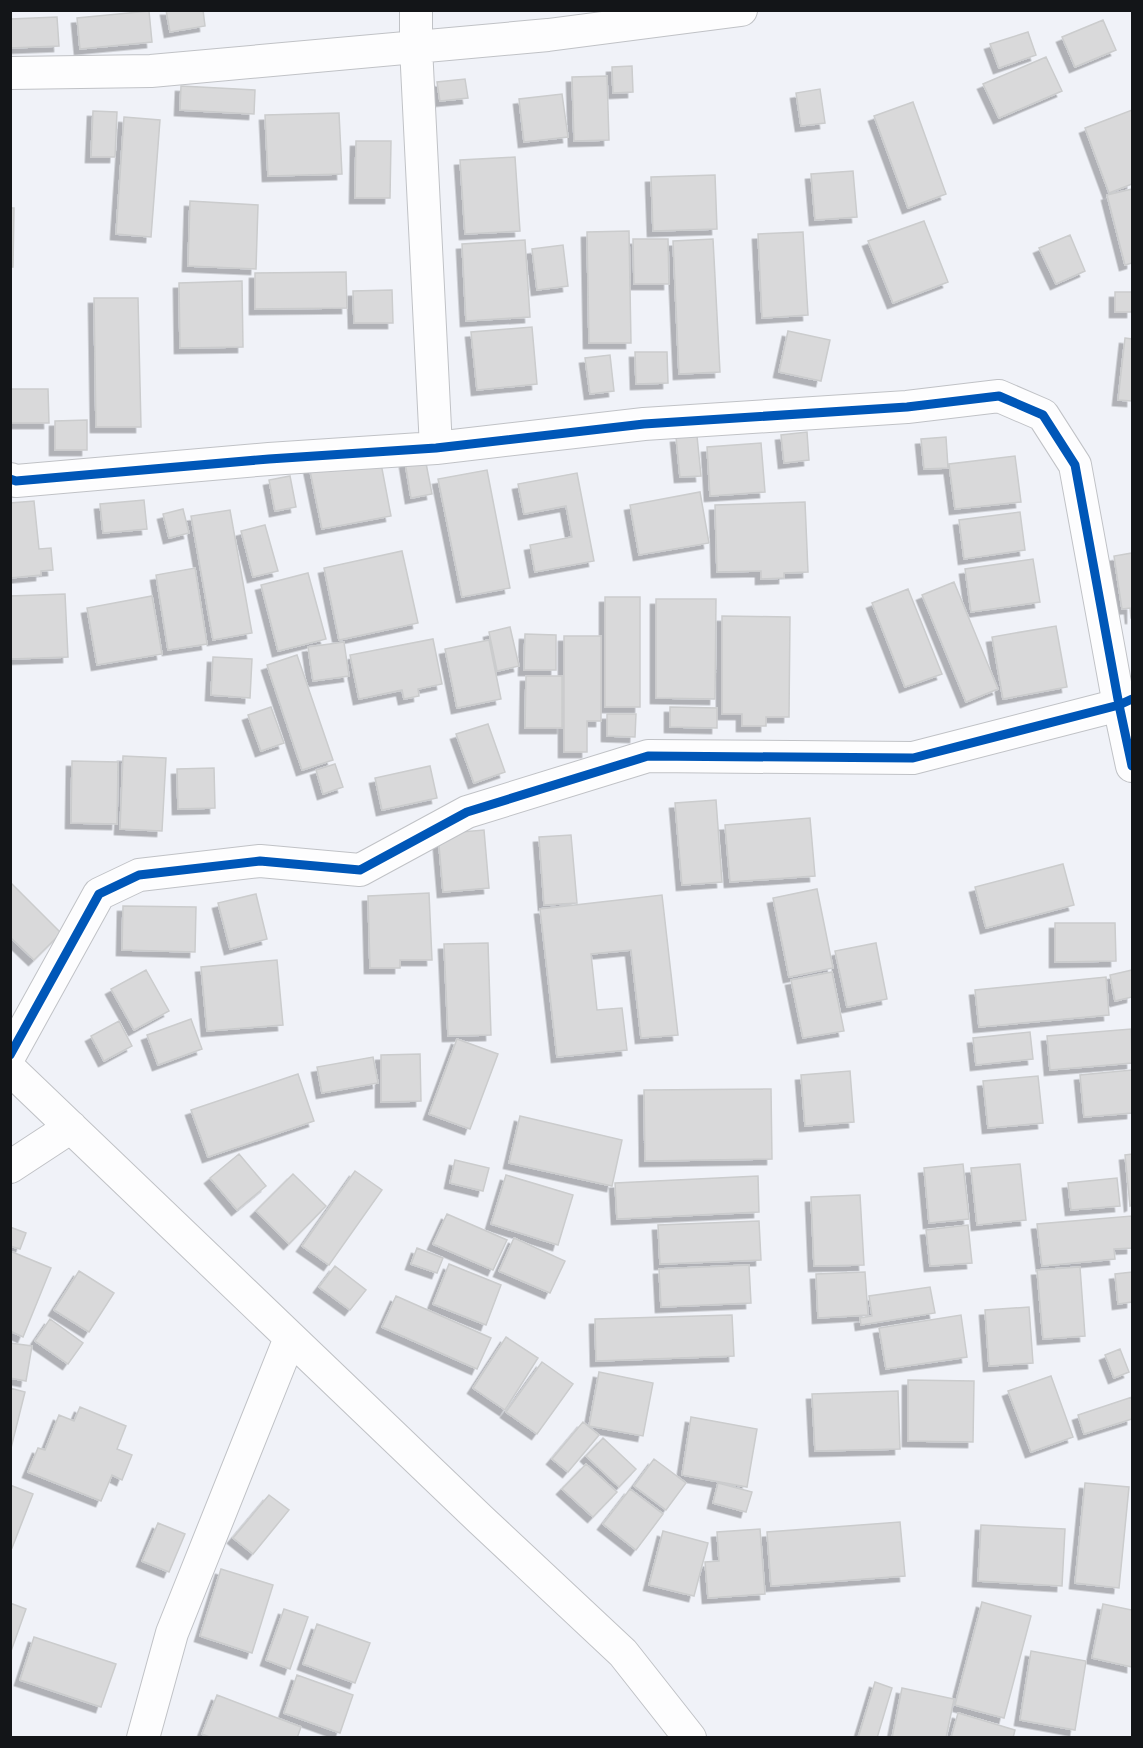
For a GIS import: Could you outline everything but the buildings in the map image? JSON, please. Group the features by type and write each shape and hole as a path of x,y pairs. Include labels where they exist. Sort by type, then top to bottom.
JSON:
{"street":[{"path":"416,10 436,448"},
{"path":"10,73 151,71 548,35 741,10"},
{"path":"10,479 16,481 258,460 436,448 644,424 907,407 999,396 1043,415 1076,465 1126,702 1132,766"},
{"path":"10,1055 99,894 139,875 260,861 360,870 467,812 648,756 913,758 1126,702"},
{"path":"10,1070 472,1512 623,1653 690,1737"},
{"path":"10,1167 71,1128"},
{"path":"143,1737 172,1633 290,1338"}],"cycle path":[{"path":"10,479 16,481 269,459 436,448 644,424 907,407 999,396 1043,415 1075,465 1132,766"},
{"path":"10,1055 99,894 139,875 260,861 360,870 467,812 648,756 913,758 1119,705 1132,699"}]}
